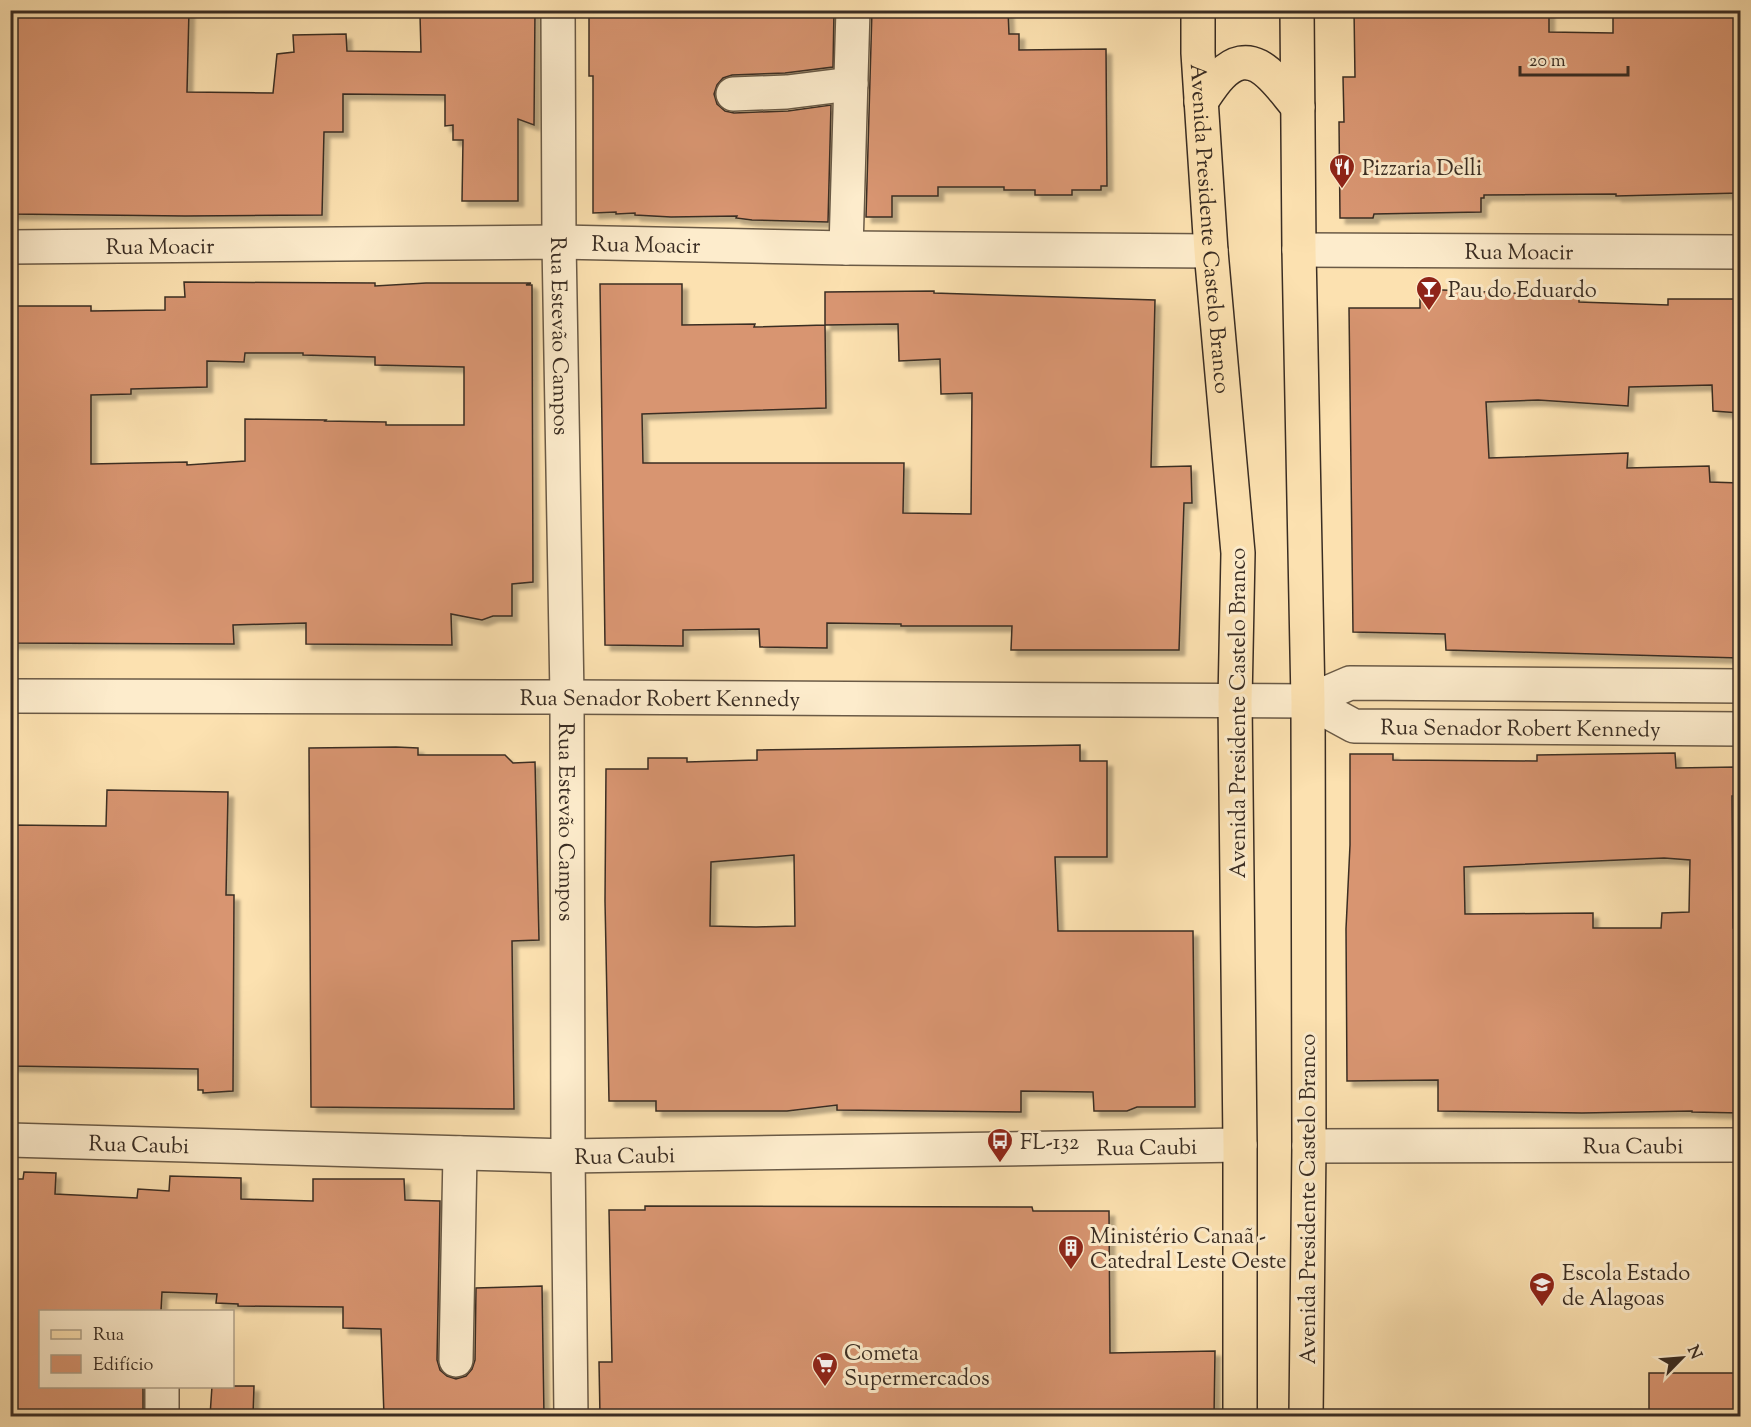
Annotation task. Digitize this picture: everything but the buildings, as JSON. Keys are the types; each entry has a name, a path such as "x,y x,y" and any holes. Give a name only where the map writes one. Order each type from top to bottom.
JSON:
{"main road":[{"name":"Avenida Presidente Castelo Branco","path":"1198,10 1198,53 1211,251 1238,553 1235,701 1240,1145 1240,1416"},
{"name":"Avenida Presidente Castelo Branco","path":"1297,10 1299,250 1308,701 1309,1146 1306,1416"},
{"path":"1201,102 1220,75 1232,66 1246,61 1262,67 1298,107"}],"street":[{"name":"Rua Estevão Campos","path":"558,10 559,242 567,697 571,1416"},
{"path":"846,248 853,10"},
{"path":"733,94 787,92 851,84"},
{"name":"Rua Moacir","path":"10,247 559,242 846,248 1211,251"},
{"name":"Rua Moacir","path":"1299,250 1740,252"},
{"name":"Rua Senador Robert Kennedy","path":"10,696 1308,701 1350,683 1740,686"},
{"name":"Rua Senador Robert Kennedy","path":"1308,701 1354,726 1740,729"},
{"name":"Rua Caubi","path":"10,1140 568,1156 1240,1145"},
{"name":"Rua Caubi","path":"1309,1146 1740,1145"},
{"path":"456,1360 460,1153"},
{"path":"162,1388 162,1416"}],"place":[{"name":"Pizzaria Delli","path":"1342,190"},
{"name":"Pau do Eduardo","path":"1429,312"},
{"name":"FL-132","path":"1000,1164"},
{"name":"Ministério Canaã - Catedral Leste Oeste","path":"1071,1271"},
{"name":"Escola Estado de Alagoas","path":"1542,1308"},
{"name":"Cometa Supermercados","path":"825,1388"}]}
